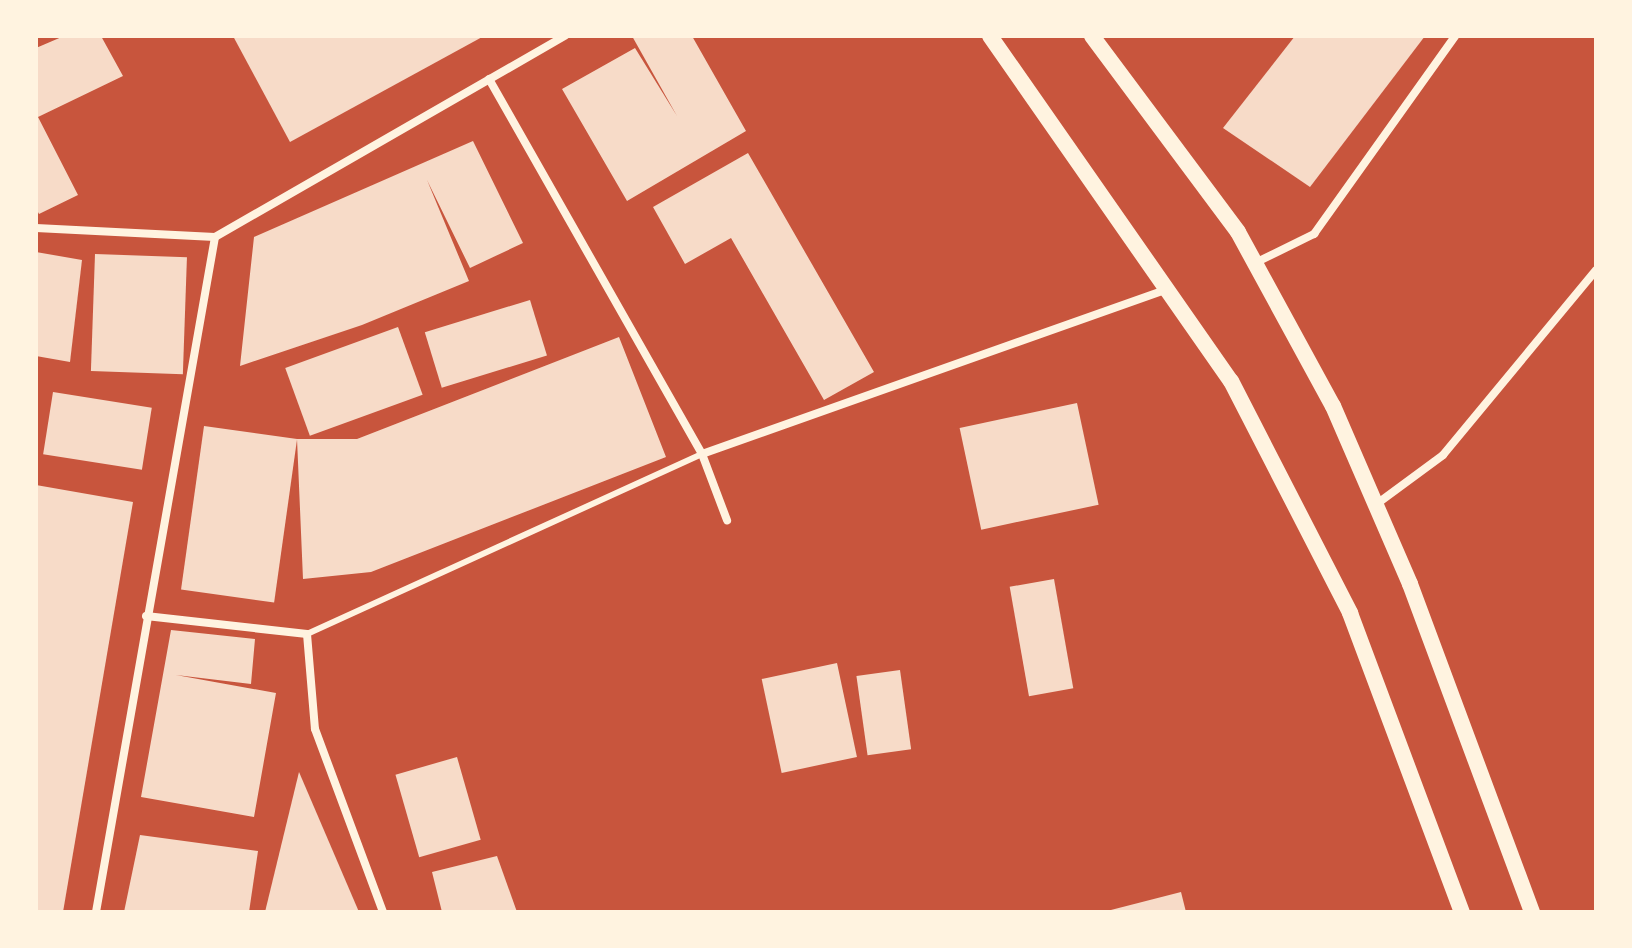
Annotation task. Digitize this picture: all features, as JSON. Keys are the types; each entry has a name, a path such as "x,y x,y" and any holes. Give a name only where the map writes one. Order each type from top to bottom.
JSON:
{"main road":[{"path":"990,36 1231,381 1350,613 1462,912"},
{"path":"1092,36 1257,262 1333,406 1378,503 1532,912"}],"street":[{"path":"36,228 215,237 565,36"},
{"path":"1257,262 1314,234 1455,36"},
{"path":"489,79 702,454 727,520"},
{"path":"96,912 215,237"},
{"path":"1378,503 1443,455 1596,270"},
{"path":"702,454 1166,290"},
{"path":"146,616 307,634 315,729 383,912"}],"lane":[{"path":"307,634 702,454"}],"building":[{"path":"64,36 101,36 123,76 38,117 78,195 39,214 36,208 36,48"},
{"path":"233,36 484,36 290,142"},
{"path":"632,36 692,36 746,131 627,201 562,89 635,48 677,116"},
{"path":"1295,36 1425,36 1310,187 1223,128"},
{"path":"473,141 523,243 470,268 427,180 469,281 362,325 240,366 254,237"},
{"path":"748,153 874,372 824,400 731,238 685,264 653,207"},
{"path":"36,252 82,260 70,362 36,356"},
{"path":"95,254 187,257 183,374 91,371"},
{"path":"530,300 547,355 442,388 425,332"},
{"path":"398,327 423,395 310,436 285,368"},
{"path":"619,337 666,457 371,572 303,579 297,439 357,439"},
{"path":"53,392 152,408 142,470 43,454"},
{"path":"1077,403 1099,505 981,530 960,428"},
{"path":"204,426 297,439 274,602 181,589"},
{"path":"36,485 133,502 63,912 36,912"},
{"path":"1054,579 1073,688 1029,696 1010,587"},
{"path":"171,630 255,639 251,684 176,675 276,693 254,817 141,797"},
{"path":"837,663 857,757 782,773 762,679"},
{"path":"900,670 911,749 868,755 856,676"},
{"path":"457,757 481,840 419,857 395,775"},
{"path":"299,772 359,912 265,912"},
{"path":"140,835 258,851 249,912 124,912"},
{"path":"497,856 517,912 442,912 432,872"},
{"path":"1181,892 1186,912 1107,912 1107,911"}]}
